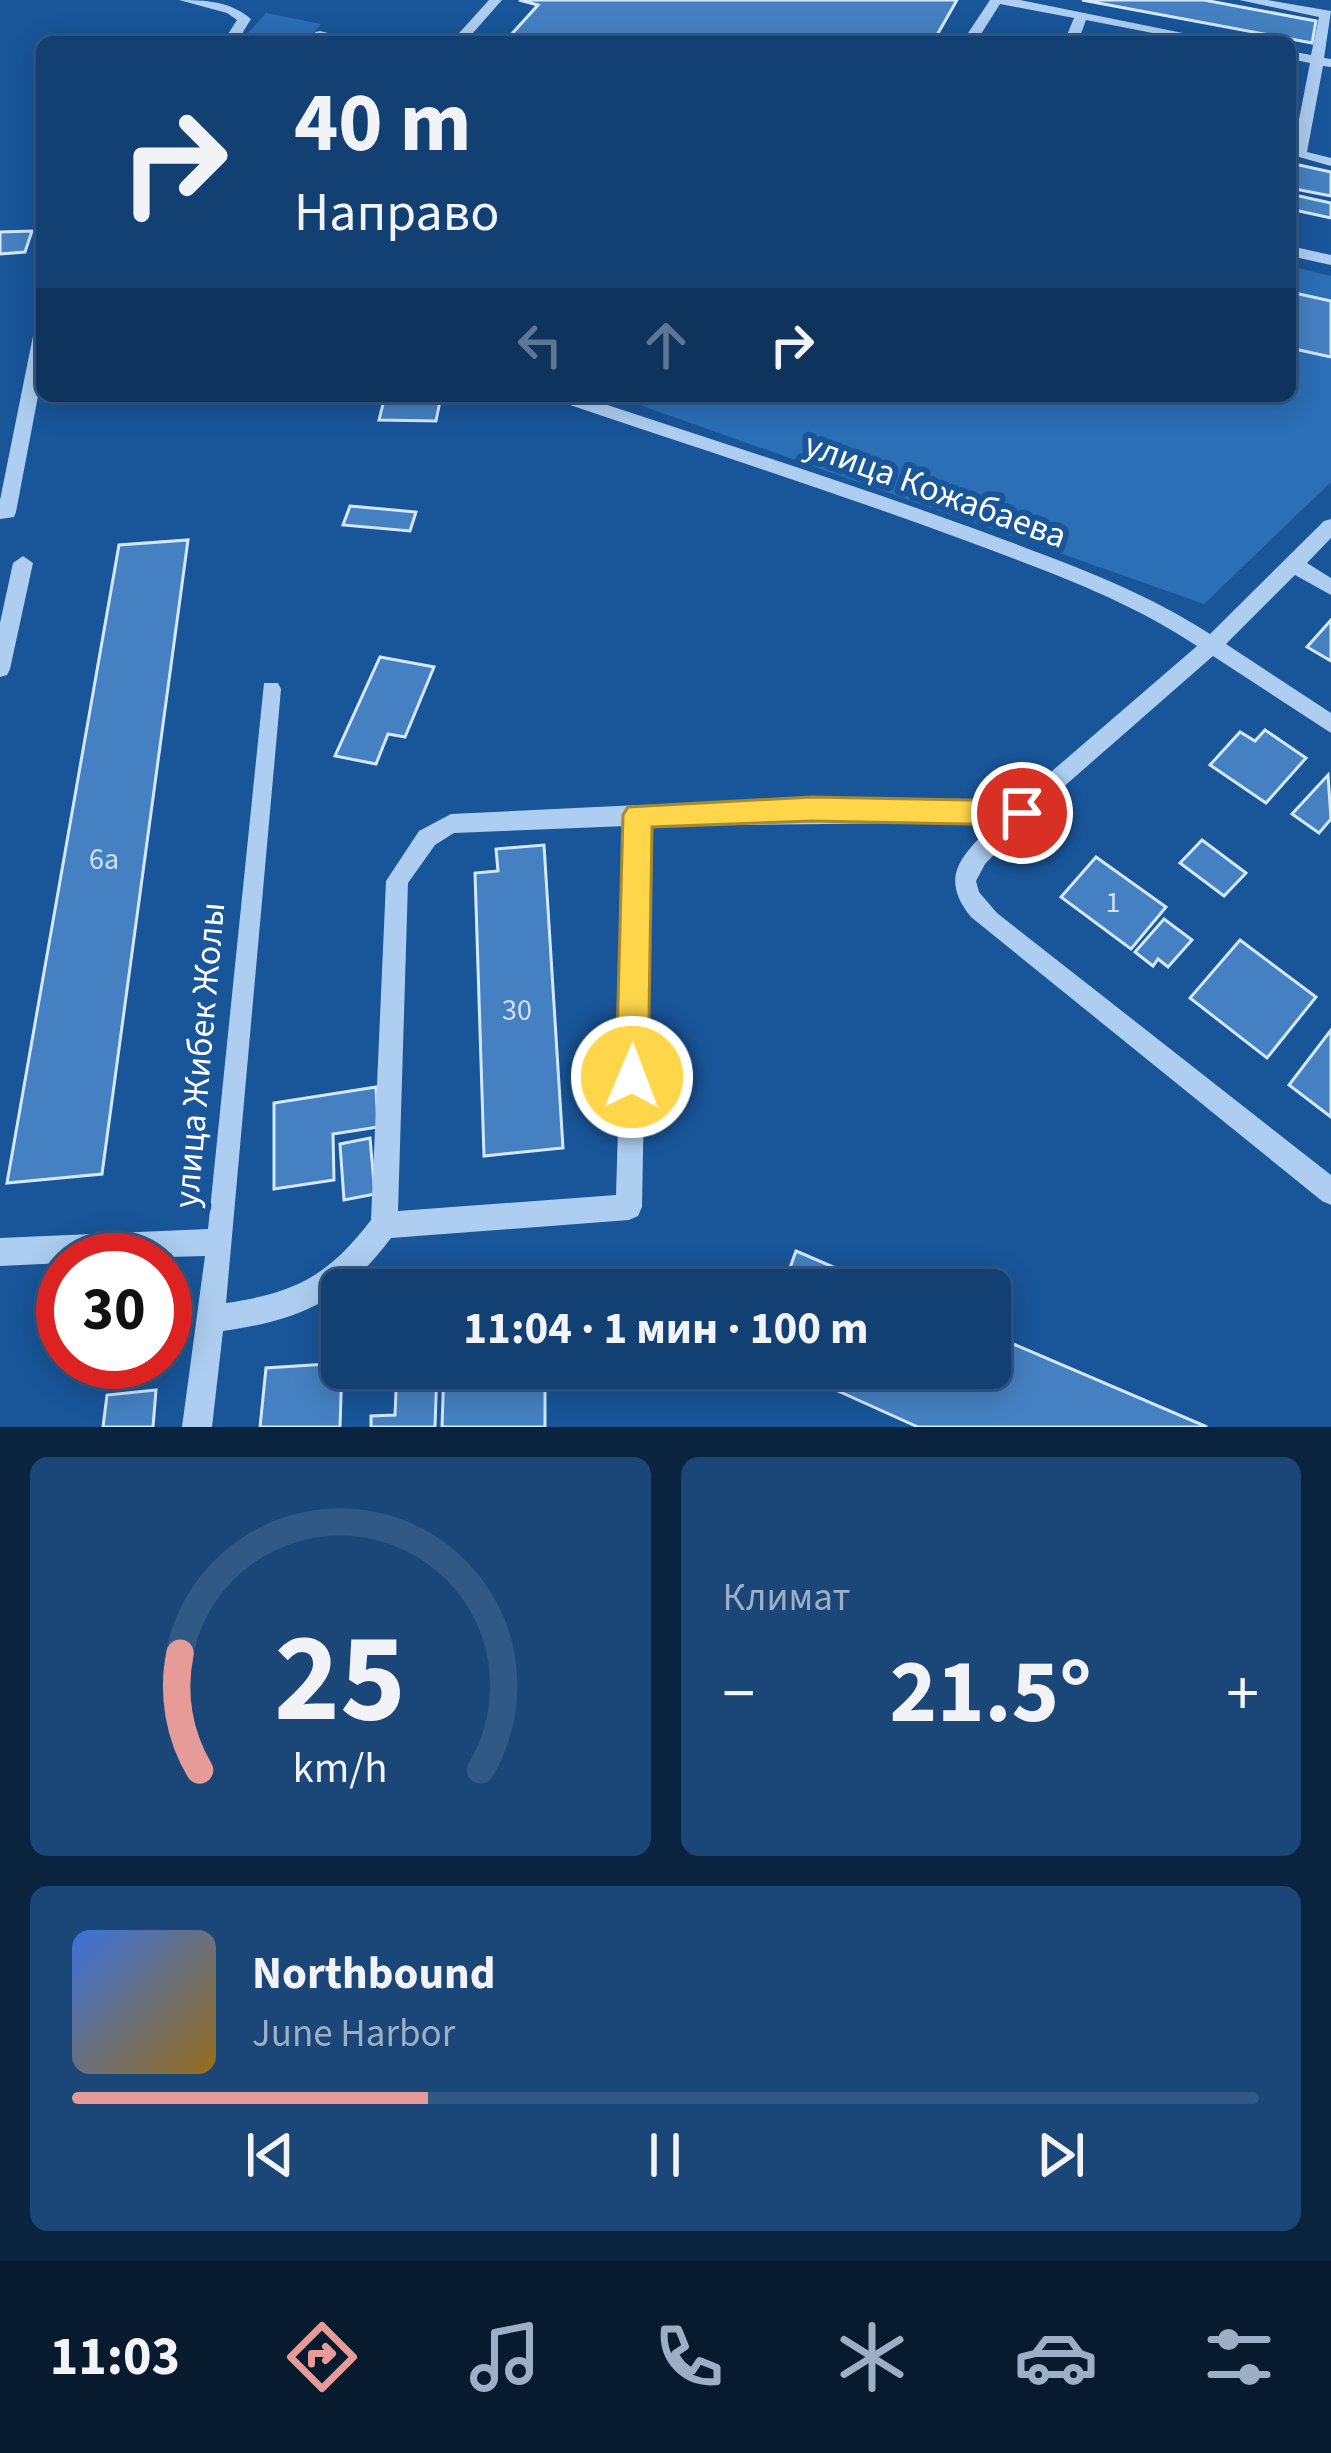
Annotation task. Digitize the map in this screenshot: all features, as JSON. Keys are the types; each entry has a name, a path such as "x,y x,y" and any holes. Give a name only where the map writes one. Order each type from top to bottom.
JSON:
{"street":[{"path":"185,0 230,10 244,19 234,36"},
{"path":"463,36 496,0"},
{"path":"974,36 998,0 1188,36"},
{"path":"1245,0 1328,15 1323,61 1298,155 1331,162"},
{"path":"1073,36 1081,16"},
{"path":"1296,252 1331,260"},
{"path":"0,512 8,512 36,364"},
{"name":"улица Кожабаева","path":"579,402 887,504 1079,575 1163,613 1331,724"},
{"path":"1331,526 1210,645 968,867 967,894 988,920 1331,1192"},
{"path":"0,669 23,563"},
{"path":"1294,565 1331,588"},
{"name":"улица Жибек Жолы","path":"197,1427 220,1242 271,689"},
{"path":"210,1319 283,1310 325,1288 362,1256 384,1225 397,881 411,854 427,838 452,824 638,815 812,809 1022,813"},
{"path":"384,1225 629,1207 638,815"},
{"path":"0,1252 220,1242"}],"shaded area":[{"path":"266,13 321,24 311,36 245,36"},
{"path":"1296,267 1331,276 1331,482 1204,604 631,402 1296,402"}],"building":[{"path":"519,0 957,0 936,36 510,36 538,5"},
{"path":"1082,0 1204,0 1316,21 1312,43 1296,40 1296,36"},
{"path":"1296,164 1331,172 1331,196 1296,189"},
{"path":"1296,195 1331,203 1331,218 1296,210"},
{"path":"32,231 25,252 0,254 0,232"},
{"path":"1296,293 1331,301 1331,357 1296,349"},
{"path":"384,402 440,402 436,421 379,420"},
{"path":"350,506 416,512 410,531 343,525"},
{"path":"188,540 102,1174 7,1183 119,545"},
{"path":"1331,620 1331,661 1307,647"},
{"path":"380,657 434,667 405,737 388,734 376,764 335,756"},
{"path":"1265,730 1306,758 1266,803 1210,765 1240,732 1255,741"},
{"path":"1328,775 1331,819 1319,833 1292,814"},
{"path":"1202,840 1246,873 1224,896 1180,863"},
{"path":"544,845 563,1148 484,1156 475,873 498,871 496,849"},
{"path":"1096,857 1166,907 1131,949 1061,897"},
{"path":"1164,919 1192,940 1168,967 1158,959 1153,966 1135,952"},
{"path":"1240,940 1316,997 1267,1058 1190,998"},
{"path":"1331,1030 1331,1117 1289,1085"},
{"path":"376,1087 378,1127 333,1134 334,1180 274,1189 274,1103"},
{"path":"370,1138 375,1194 344,1200 340,1144"},
{"path":"796,1251 838,1269 790,1269"},
{"path":"1011,1343 1207,1427 918,1427 834,1389 1011,1389"},
{"path":"321,1364 321,1389 341,1389 340,1427 260,1427 266,1368"},
{"path":"396,1389 436,1389 435,1427 371,1427 371,1416 395,1415"},
{"path":"443,1389 545,1389 545,1427 442,1427"},
{"path":"156,1390 153,1427 103,1427 107,1395"}],"route":[{"path":"632,1077 638,815 812,809 1022,813"}]}
